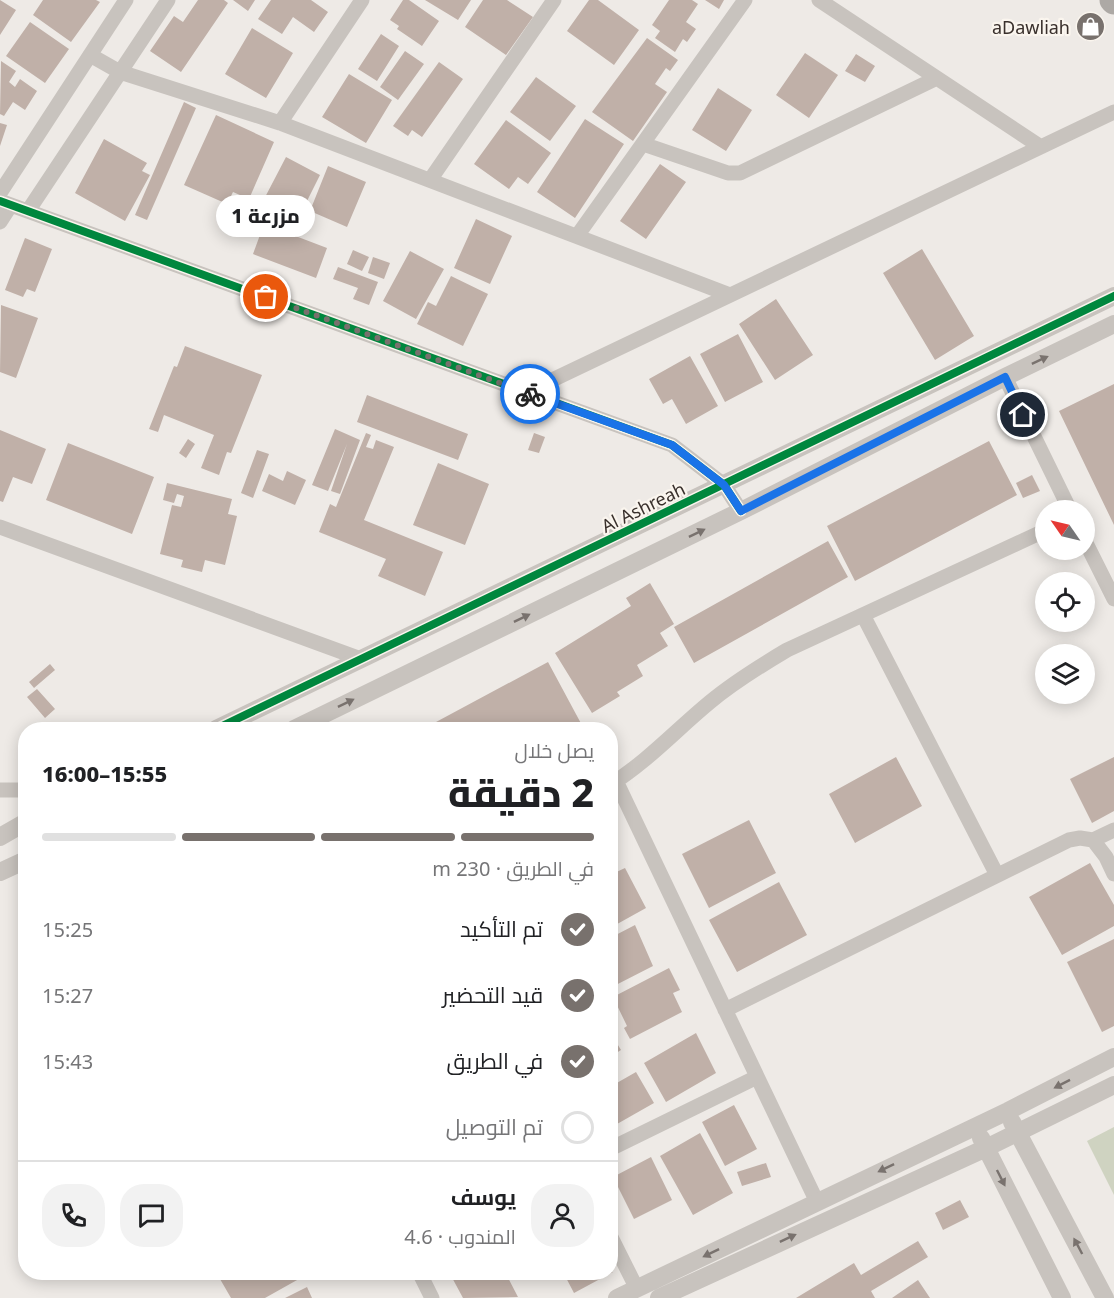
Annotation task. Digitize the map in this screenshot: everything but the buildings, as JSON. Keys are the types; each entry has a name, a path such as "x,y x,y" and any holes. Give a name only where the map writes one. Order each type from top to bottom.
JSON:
{"street":[{"path":"0,193 126,0"},
{"path":"28,211 168,0"},
{"path":"280,123 362,0"},
{"path":"430,180 554,0"},
{"path":"577,236 745,0"},
{"path":"819,0 1041,147"},
{"path":"90,55 120,72 280,123 730,295"},
{"path":"643,144 728,173 740,172 937,78"},
{"path":"526,392 1114,112"},
{"path":"0,222 6,203 672,445 724,485 741,511"},
{"name":"Al Ashreah","path":"230,722 1114,296"},
{"path":"308,722 741,511 1114,324"},
{"path":"1005,377 1065,500"},
{"path":"0,528 361,659"},
{"path":"618,780 640,765 710,702 755,669 787,650 1035,535"},
{"path":"1094,560 1114,599"},
{"path":"864,615 997,875"},
{"path":"0,790 18,790"},
{"path":"618,793 817,1202"},
{"path":"0,837 18,827"},
{"path":"725,1010 1069,840 1080,838 1093,840 1114,830"},
{"path":"1093,840 1106,857 1114,874"},
{"path":"0,872 18,864"},
{"path":"617,1298 1008,1111 1114,1057"},
{"path":"618,1145 757,1077"},
{"path":"659,1298 986,1148 1114,1085"},
{"path":"1008,1111 1017,1132 1108,1294"},
{"path":"975,1125 1062,1298"},
{"path":"618,1251 637,1289"},
{"path":"423,1280 432,1298"}],"green space":[{"path":"1114,1127 1114,1195 1087,1141"}],"cycle path":[{"path":"0,201 672,445 724,485 741,511"},
{"path":"231,722 1114,296"}],"way so far":[{"path":"266,297 530,394"}],"place":[{"name":"aDawliah","path":"1091,27"},
{"name":"مزرعة 1","path":"266,297"}],"route":[{"path":"530,394 672,445 724,485 741,511 1005,377 1023,415"}]}
